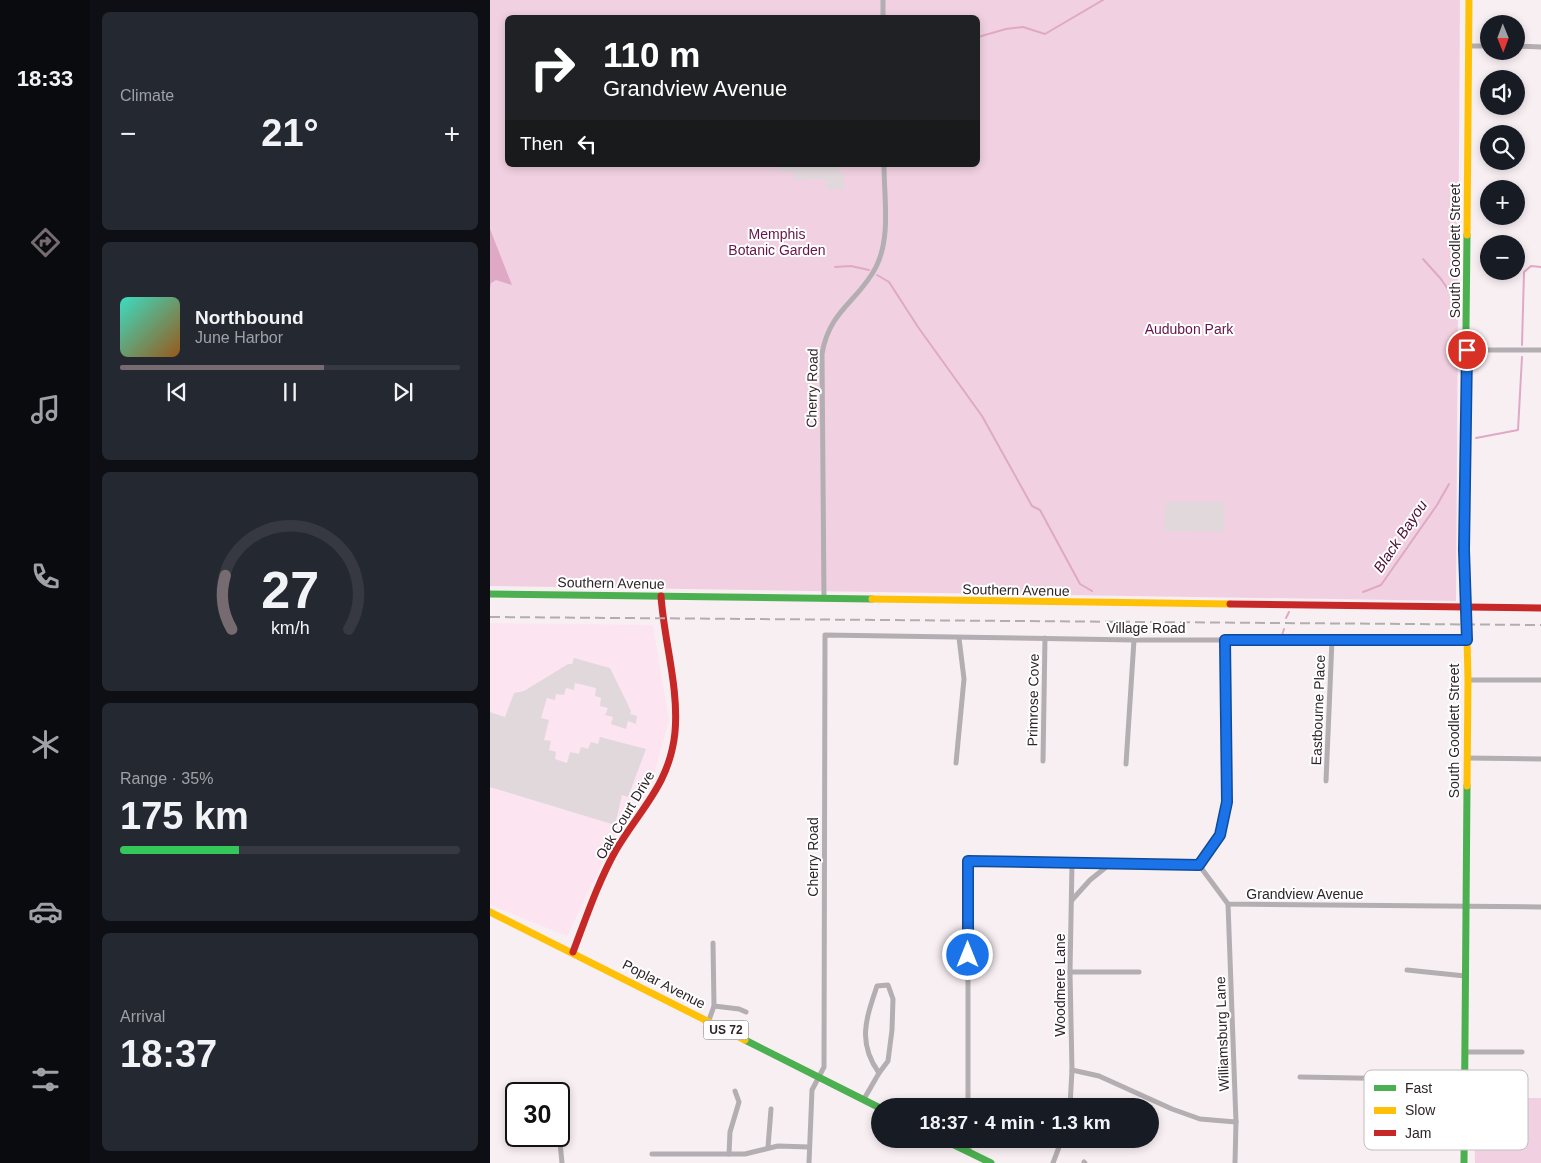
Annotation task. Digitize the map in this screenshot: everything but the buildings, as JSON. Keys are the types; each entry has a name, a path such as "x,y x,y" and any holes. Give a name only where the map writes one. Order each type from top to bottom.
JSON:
{"main road":[{"name":"South Goodlett Street","path":"1465,1070 1468,680 1464,550 1469,0"},
{"name":"Southern Avenue","path":"490,594 1541,608"},
{"name":"Oak Court Drive","path":"573,952 603,876 621,843 652,799 668,766 675,734 676,712 662,618 661,596"},
{"name":"Poplar Avenue","path":"490,912 709,1020 817,1077 871,1103"},
{"path":"961,1148 991,1163"},
{"name":"South Goodlett Street","path":"1464,1150 1464,1163"}],"street":[{"path":"883,0 883,15"},
{"path":"1470,46 1480,46"},
{"path":"1525,46 1541,47"},
{"name":"Cherry Road","path":"824,599 822,354 825,337 838,315 867,280 879,260 885,222 884,167"},
{"path":"1467,350 1541,350"},
{"name":"Cherry Road","path":"809,1163 812,1090 817,1077 824,1067 825,635"},
{"name":"Village Road","path":"825,635 1134,640 1467,640"},
{"path":"956,763 964,679 959,638"},
{"name":"Primrose Cove","path":"1043,762 1045,638"},
{"path":"1126,764 1134,640"},
{"path":"968,1098 968,861 1199,865 1220,835 1227,802 1225,640"},
{"name":"Eastbourne Place","path":"1326,781 1332,640"},
{"path":"1468,680 1541,680"},
{"path":"1467,758 1541,759"},
{"name":"Woodmere Lane","path":"1070,1098 1072,863"},
{"path":"1072,900 1090,880 1110,864"},
{"name":"Grandview Avenue","path":"1199,865 1228,904 1541,907"},
{"name":"Williamsburg Lane","path":"1228,904 1236,1122 1235,1163"},
{"path":"709,1020 714,1006 713,943"},
{"path":"1406,970 1465,976"},
{"path":"1070,972 1139,972"},
{"path":"864,1099 888,1060 892,1030 893,999 888,985 877,986 869,1010 865,1040 869,1060 879,1072"},
{"path":"714,1006 737,1008 746,1012"},
{"path":"1465,1052 1522,1052"},
{"path":"1072,1070 1106,1078 1172,1109 1200,1119 1236,1122"},
{"path":"1300,1076 1364,1078"},
{"path":"729,1154 730,1132 739,1102 735,1091"},
{"path":"768,1147 770,1109"},
{"path":"560,1147 562,1163"},
{"path":"652,1154 745,1154 768,1147 809,1147"},
{"path":"969,1148 969,1152"},
{"path":"1053,1163 1059,1148"}],"shaded area":[{"path":"490,229 512,285 496,280 491,283 490,288"},
{"path":"490,623 653,625 669,721 652,781 612,843 567,936 490,905"}],"green space":[{"name":"Audubon Park","path":"490,0 1460,0 1456,601 490,586"},
{"path":"1528,1098 1541,1098 1541,1163 1475,1163 1475,1150 1528,1150"}],"waterway":[{"path":"980,36 1006,29 1023,27 1045,34 1103,0"},
{"path":"1423,259 1441,279 1455,300"},
{"path":"835,267 851,266 869,270"},
{"name":"Black Bayou","path":"1522,345 1524,272 1531,266 1541,267"},
{"path":"877,275 889,282 918,327 982,416 1032,506 1040,510 1080,584 1092,591"},
{"name":"Black Bayou","path":"1476,438 1518,430 1522,357"},
{"name":"Black Bayou","path":"1363,592 1381,585 1437,505 1449,484"},
{"name":"Black Bayou","path":"1286,618 1289,612"},
{"name":"Black Bayou","path":"1282,635 1284,629"}],"railway":[{"path":"490,617 1541,625"}],"traffic: fast":[{"path":"1464,509 1467,235"},
{"path":"490,594 872,599"},
{"path":"1465,1070 1467,786"},
{"path":"745,1040 871,1103"},
{"path":"960,1148 991,1163"},
{"path":"1464,1150 1464,1163"}],"traffic: slow":[{"path":"1467,235 1469,0"},
{"path":"1464,509 1468,680 1467,786"},
{"path":"872,599 1230,604"},
{"path":"490,912 745,1040"}],"traffic: jam":[{"path":"573,952 610,862 625,835 653,795 667,767 672,750 676,715 675,698 661,596"},
{"path":"1230,604 1541,608"}],"route":[{"path":"968,955 968,861 1199,865 1220,835 1227,802 1225,640 1467,640 1464,550 1467,350"}],"park label":[{"name":"Memphis Botanic Garden","path":"777,242"}]}
